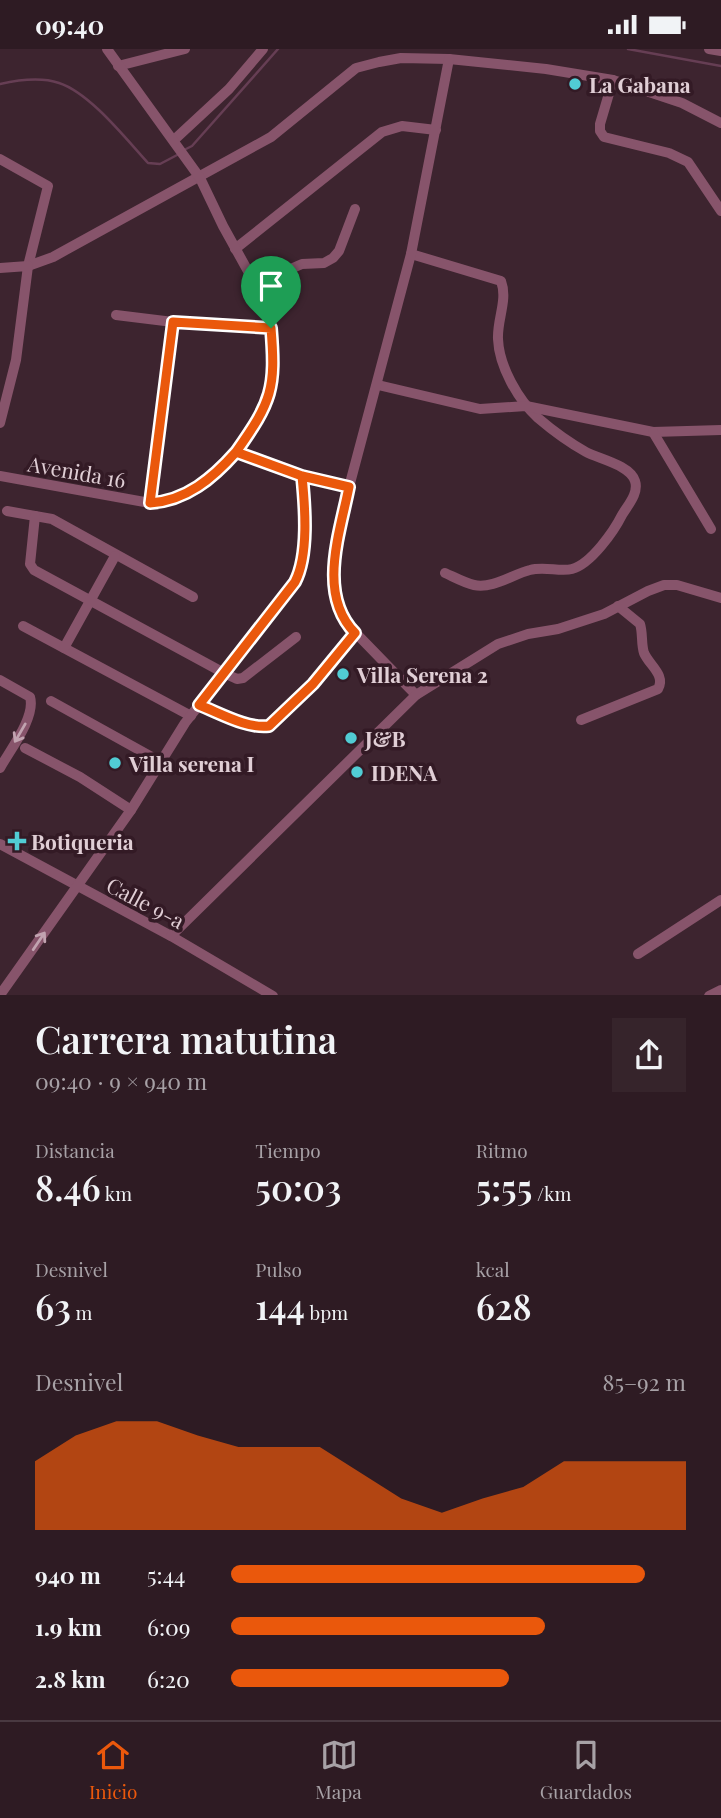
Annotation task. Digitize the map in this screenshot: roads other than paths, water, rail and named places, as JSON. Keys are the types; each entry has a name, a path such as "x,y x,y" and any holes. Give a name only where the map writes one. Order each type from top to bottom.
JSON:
{"street":[{"path":"107,49 176,144 263,49"},
{"path":"118,66 186,49"},
{"path":"709,49 721,51"},
{"path":"0,268 28,266 53,257 271,137 356,68 401,58 449,59 546,69 613,80 682,103 721,123"},
{"path":"416,695 349,627 337,601 332,572 349,487 411,254 449,59"},
{"path":"613,80 600,124 604,137 669,153 688,162 721,211"},
{"path":"235,249 382,132 402,125 436,130"},
{"name":"Avenida 16","path":"0,476 150,503 165,502 197,489 236,452 258,421 270,396 274,367 271,328 256,284 235,249 200,178 176,144"},
{"path":"0,159 48,186 28,266 16,360 0,423"},
{"path":"256,284 302,264 324,263 333,258 339,251 355,209"},
{"path":"411,254 501,281 504,290 498,338 502,363 526,405 539,419 584,451 631,474 636,491 606,540 590,557 571,569 550,567 529,570 487,585 476,586 445,573"},
{"path":"116,315 173,322 271,328"},
{"path":"150,503 173,322"},
{"path":"378,385 480,409 526,405 653,432 721,430"},
{"path":"653,432 710,529"},
{"path":"236,452 302,476 349,487"},
{"path":"0,995 131,810 191,716 295,582 300,573 304,526 302,476"},
{"path":"7,511 52,519 193,597"},
{"path":"35,516 30,564 34,570 224,673 237,679 243,678 296,637"},
{"path":"64,648 115,556"},
{"path":"171,936 416,695 498,644 604,614 664,585 677,585 721,598"},
{"path":"581,720 658,689 661,684 661,679 644,653 640,624 618,606"},
{"path":"23,626 191,716"},
{"path":"199,705 250,725 269,726 313,684 355,633"},
{"path":"0,680 30,697 33,706 0,768"},
{"path":"51,701 161,762"},
{"path":"25,748 80,777 131,810"},
{"name":"Calle 9-a","path":"0,844 171,936 271,995"},
{"path":"639,954 721,900"}],"waterway":[{"path":"184,150 192,146 278,49"},
{"path":"628,49 721,66"},
{"path":"0,84 30,80 59,83 71,88 95,106 148,163 160,164 179,154"}],"place":[{"name":"La Gabana","path":"575,84"},
{"name":"Villa Serena 2","path":"343,674"},
{"name":"J&B","path":"351,738"},
{"name":"Villa serena I","path":"115,763"},
{"name":"IDENA","path":"357,772"},
{"name":"Botiqueria","path":"17,841"}]}
